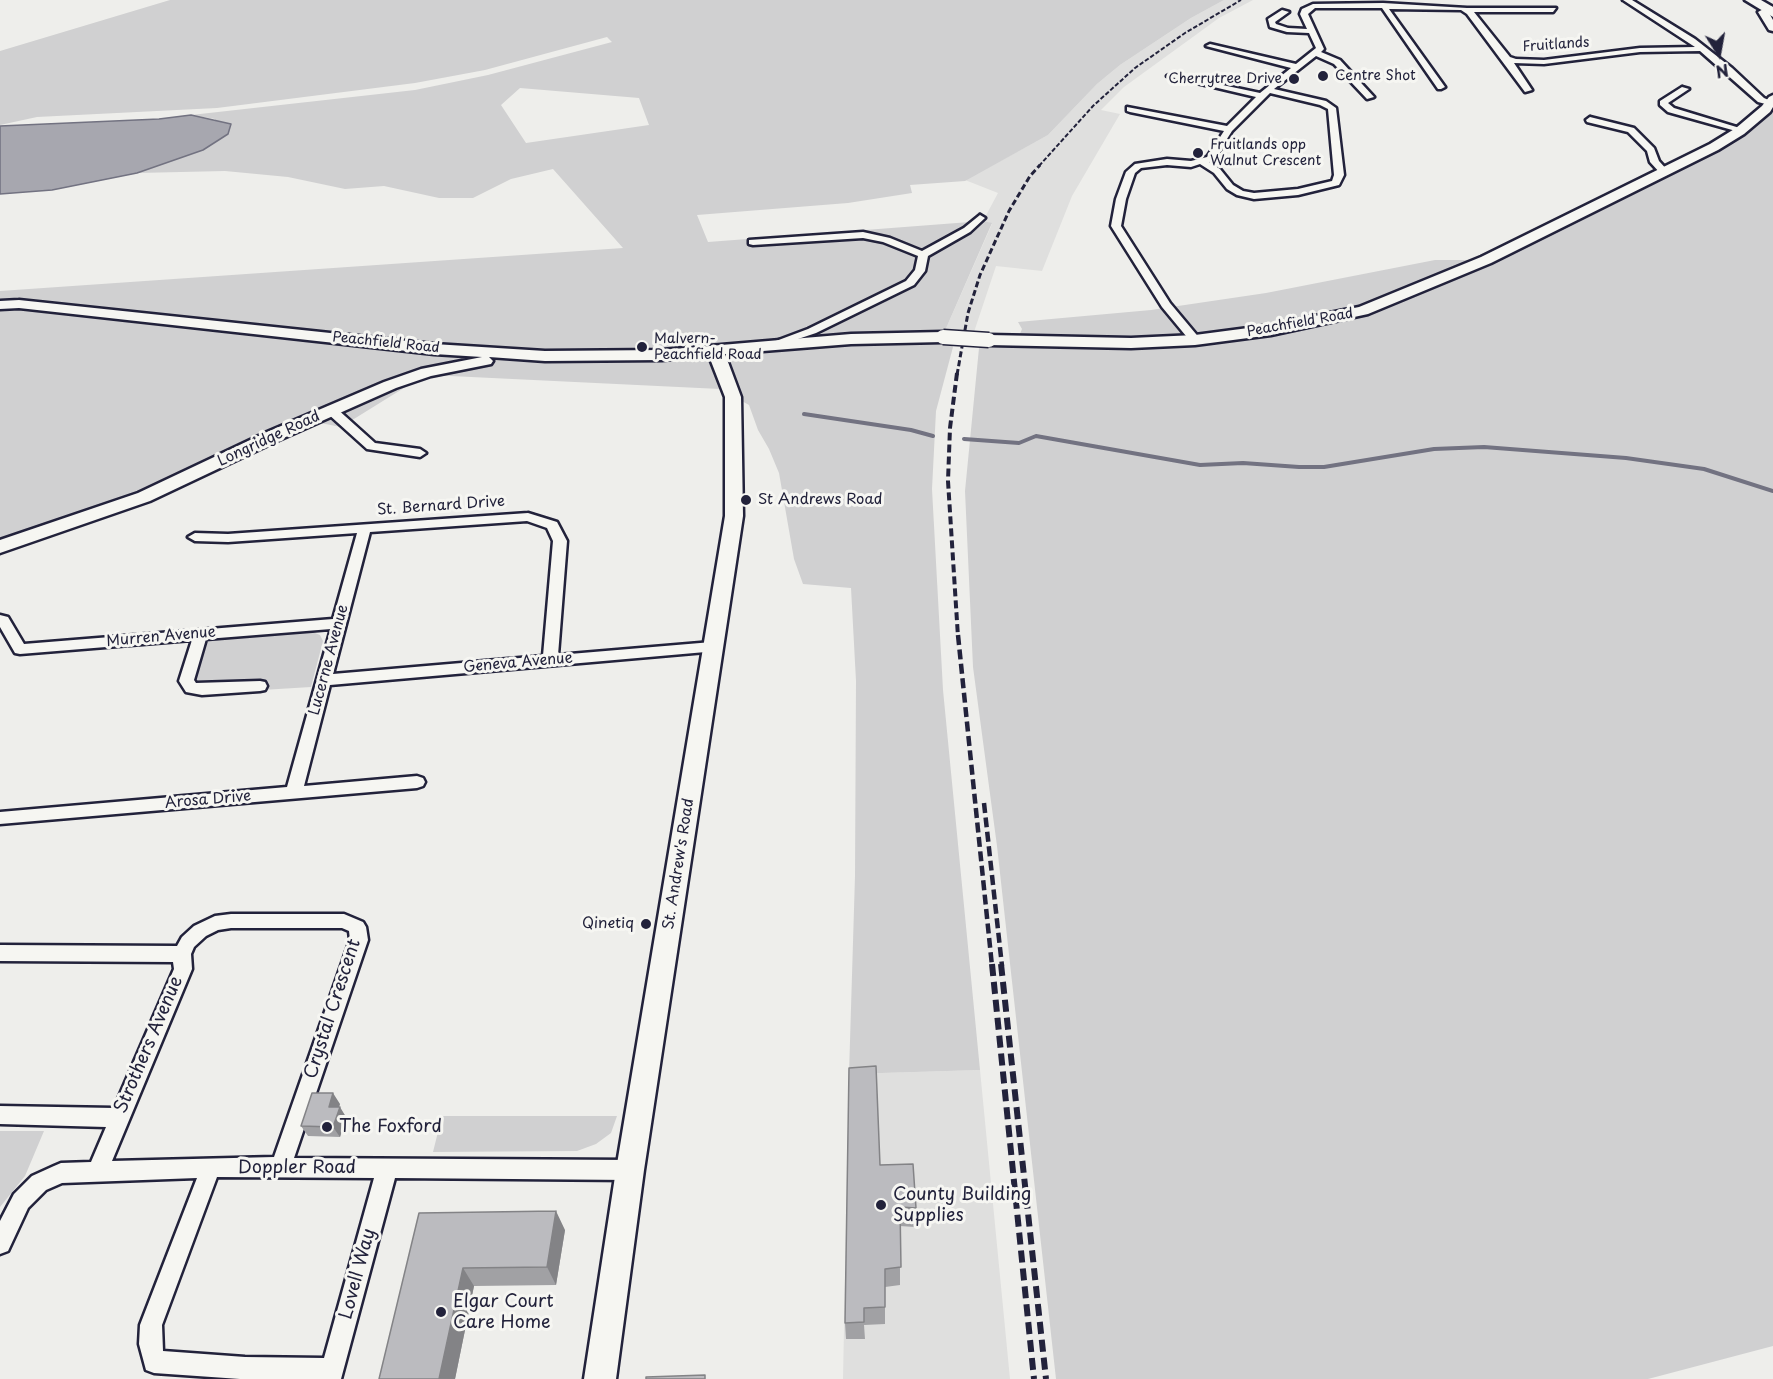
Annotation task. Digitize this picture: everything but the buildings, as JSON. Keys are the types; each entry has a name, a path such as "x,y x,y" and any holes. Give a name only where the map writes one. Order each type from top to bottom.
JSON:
{"highway":[{"path":"1752,0 1771,11"}],"street":[{"path":"1627,0 1702,49 1761,100 1772,101"},
{"path":"1194,340 1166,305 1116,226 1121,199 1131,172 1137,166 1147,163 1202,162 1210,159 1228,129 1265,93 1320,49 1304,14 1305,10 1313,6 1350,2 1383,5 1431,3 1466,10 1553,10"},
{"path":"1383,5 1441,87"},
{"name":"Fruitlands","path":"1466,10 1507,58 1544,62 1640,50 1702,49"},
{"path":"1771,11 1763,12 1773,28"},
{"path":"1284,15 1271,21 1273,25 1287,30 1311,31"},
{"path":"1210,46 1296,67"},
{"path":"1316,53 1337,62 1370,97"},
{"path":"1507,58 1528,90"},
{"path":"1171,76 1323,102 1332,108 1338,176 1336,183 1328,187 1254,196 1230,188 1217,171 1202,162"},
{"path":"1663,103 1682,91 1666,90"},
{"path":"1652,100 1663,103 1671,110 1740,131"},
{"name":"Peachfield Road","path":"0,305 19,304 434,349 545,356 662,355 851,339 943,337 1131,344 1194,340 1271,330 1363,311 1486,260 1664,172 1740,131 1772,101"},
{"path":"1130,109 1228,129"},
{"path":"1590,120 1631,130 1647,144 1658,166 1664,172"},
{"path":"753,242 863,235 886,240 923,255 967,230 980,218"},
{"name":"Peachfield Road","path":"774,344 821,326 910,283 920,271 923,255"},
{"name":"St. Andrew's Road","path":"600,1379 630,1170 734,516 733,396 715,350"},
{"name":"Longridge Road","path":"0,547 144,497 331,410 427,372 491,360 545,356"},
{"path":"331,410 371,446 420,453"},
{"name":"St. Bernard Drive","path":"195,537 228,538 528,517 552,525 560,541 550,660"},
{"name":"Lucerne Avenue","path":"294,792 365,527"},
{"name":"Murren Avenue","path":"0,621 3,620 20,649 339,623"},
{"path":"201,633 186,681 191,688 202,690 260,686"},
{"name":"Geneva Avenue","path":"325,680 712,647"},
{"name":"Arosa Drive","path":"0,818 417,782"},
{"name":"Crystal Crescent","path":"182,954 188,942 200,931 215,923 344,921 357,927 358,940 280,1168"},
{"name":"Strothers Avenue","path":"0,953 182,954 183,969 97,1172"},
{"path":"0,1115 118,1118"},
{"path":"211,1167 151,1325 150,1344 154,1362 331,1374"},
{"name":"Doppler Road","path":"0,1243 21,1201 39,1183 61,1173 211,1167 630,1170"},
{"name":"Lovell Way","path":"331,1374 387,1169"}],"shaded area":[{"path":"170,0 1224,0 1191,18 1120,65 1097,84 1048,135 965,181 910,185 912,193 848,203 697,215 708,242 983,221 992,223 944,333 953,347 936,411 932,489 943,690 980,1070 849,1074 855,876 856,681 851,588 803,584 794,559 779,473 769,449 758,430 749,405 720,389 409,374 137,495 0,542 0,291 623,248 553,169 511,179 473,198 439,198 384,186 345,189 288,177 225,171 137,173 203,150 215,119 191,115 415,90 488,75 612,42 607,37 485,70 415,83 217,108 37,117 0,125 0,51","holes":["520,88 639,98 649,125 526,143 501,105"]},
{"path":"1224,0 1253,0 1219,18 1124,87 1101,110 1120,114 1072,196 1042,271 996,266 973,335 944,333 992,224 983,221 998,193 965,180 1048,135 1097,84 1120,65 1191,18"},
{"path":"1773,103 1773,1346 1648,1379 1056,1379 997,846 973,667 965,491 979,348 991,337 1019,336 1022,329 1018,322 1151,310 1266,293 1435,260 1486,260 1714,147"},
{"path":"191,115 231,124 228,134 203,150 137,173 52,190 0,194 0,126 159,119"},
{"path":"420,378 341,427 315,422 371,396"},
{"path":"310,631 320,635 323,641 311,687 262,690 264,680 204,685 195,684 192,679 203,645 211,639"},
{"path":"980,1070 1010,1379 843,1379 849,1074"},
{"path":"442,1116 617,1116 611,1133 596,1144 577,1151 433,1152"},
{"path":"0,1131 44,1131 25,1176 0,1207"}],"waterway":[{"path":"804,414 911,430 933,436"},
{"path":"964,439 1019,443 1036,436 1200,465 1243,463 1299,467 1324,467 1434,449 1484,447 1626,458 1704,469 1773,491"}],"railway":[{"path":"1039,166 1093,106 1135,68 1185,33 1241,0"},
{"path":"957,375 968,313 980,275 1009,211 1030,176 1040,165"},
{"path":"957,373 950,428 948,481 958,637"},
{"path":"958,635 992,966"},
{"path":"984,803 1002,966"},
{"path":"992,964 1034,1379"},
{"path":"1001,964 1046,1379"}],"place":[{"name":"Centre Shot","path":"1323,76"},
{"name":"Cherrytree Drive","path":"1294,79"},
{"name":"Fruitlands opp Walnut Crescent","path":"1198,153"},
{"name":"Malvern- Peachfield Road","path":"642,347"},
{"name":"St Andrews Road","path":"746,500"},
{"name":"Qinetiq","path":"646,924"},
{"name":"The Foxford","path":"327,1127"},
{"name":"County Building Supplies","path":"881,1205"},
{"name":"Elgar Court Care Home","path":"441,1312"}]}
